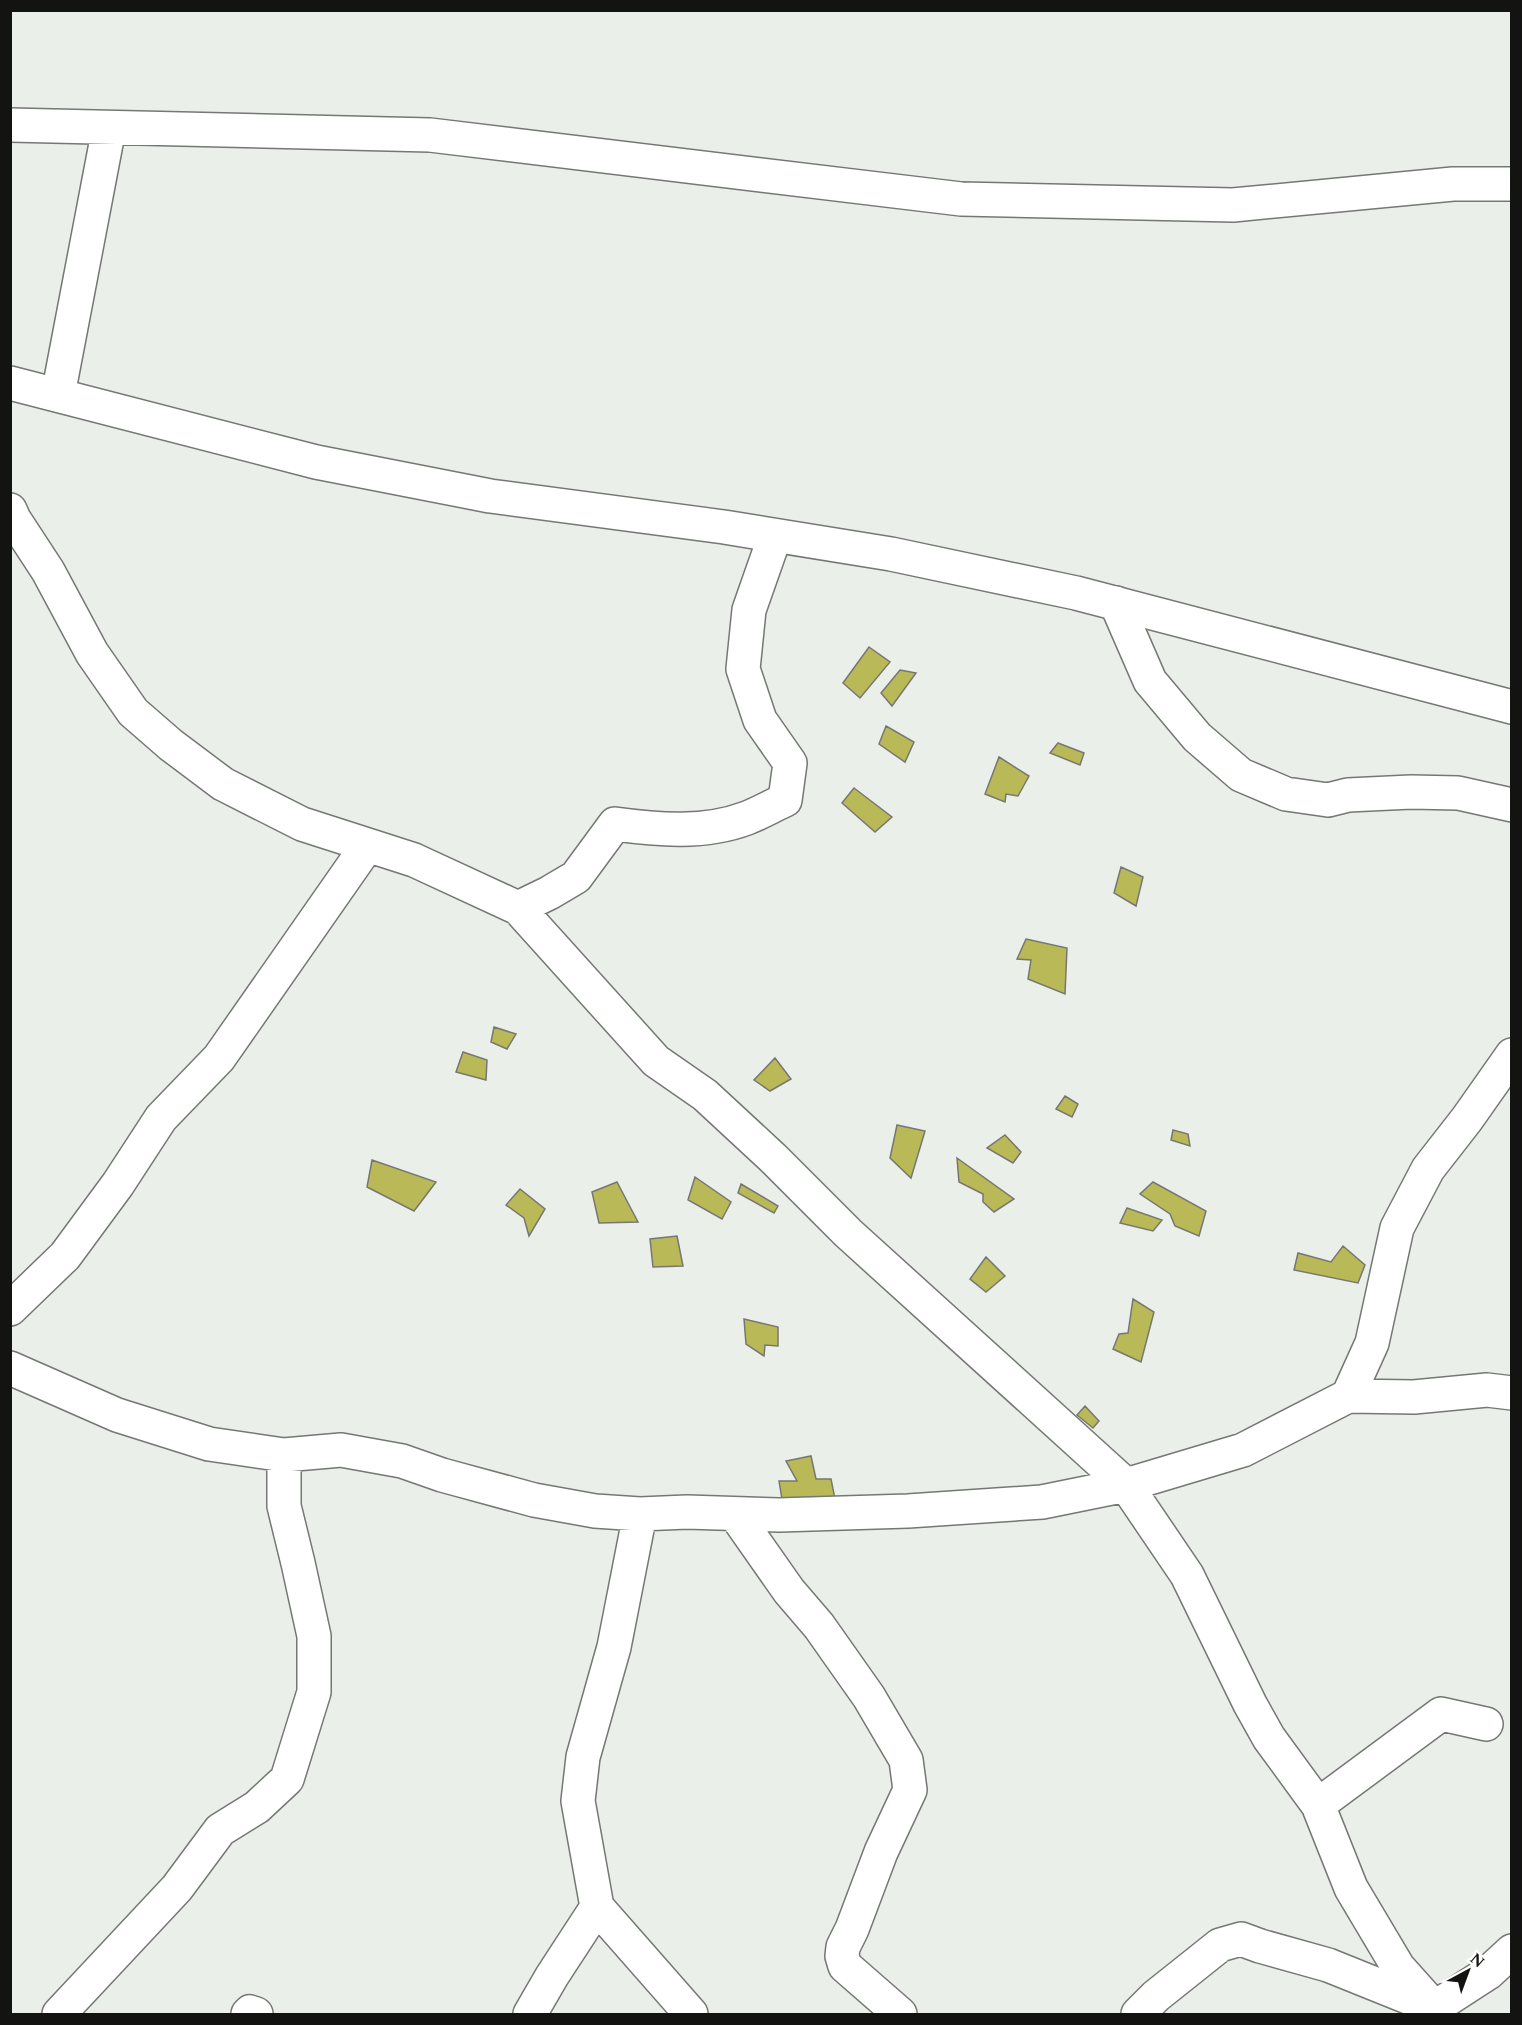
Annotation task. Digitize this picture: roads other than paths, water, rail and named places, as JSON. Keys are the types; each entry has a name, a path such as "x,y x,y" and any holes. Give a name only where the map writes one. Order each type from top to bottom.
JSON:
{"street":[{"path":"10,125 430,135 961,199 1233,205 1453,184 1512,184"},
{"path":"58,395 109,128"},
{"path":"10,383 316,462 467,492 724,527 891,554 1076,593 1512,707"},
{"path":"10,510 48,572 92,653 133,712 171,745 223,784 302,824 414,860 518,908 656,1061 705,1095 773,1158 848,1233 1126,1485 1187,1575 1269,1738 1318,1805 1351,1888 1398,1967 1437,2011"},
{"path":"518,908 576,877 615,824 647,828 700,829 746,819 785,800 790,763 760,720 743,669 749,610 775,536"},
{"path":"1116,603 1150,681 1197,737 1241,776 1286,794 1329,800 1348,795 1435,792 1458,793 1512,805"},
{"path":"10,1309 65,1256 118,1184 161,1118 219,1058 367,846"},
{"path":"1348,1396 1372,1343 1397,1228 1428,1169 1512,1055"},
{"path":"10,1368 117,1415 209,1444 284,1455 341,1450 402,1461 442,1475 534,1500 595,1511 640,1514 687,1512 779,1515 908,1511 1031,1502 1126,1485 1242,1450 1348,1396 1414,1397 1487,1390 1512,1393"},
{"path":"59,2014 177,1888 220,1830 257,1807 287,1779 314,1692 314,1636 284,1506 284,1455"},
{"path":"640,1514 614,1647 583,1757 578,1801 597,1907 691,2014"},
{"path":"735,1514 789,1591 819,1626 862,1688 906,1760 910,1790 881,1852 843,1947 842,1956 845,1966 900,2014"},
{"path":"1318,1805 1441,1714 1486,1724"},
{"path":"530,2014 597,1907"},
{"path":"1138,2014 1156,1996 1220,1945 1241,1939 1260,1947 1328,1965 1437,2011"},
{"path":"1437,2011 1488,1973 1512,1951"},
{"path":"248,2014 250,2012 255,2014"}]}
